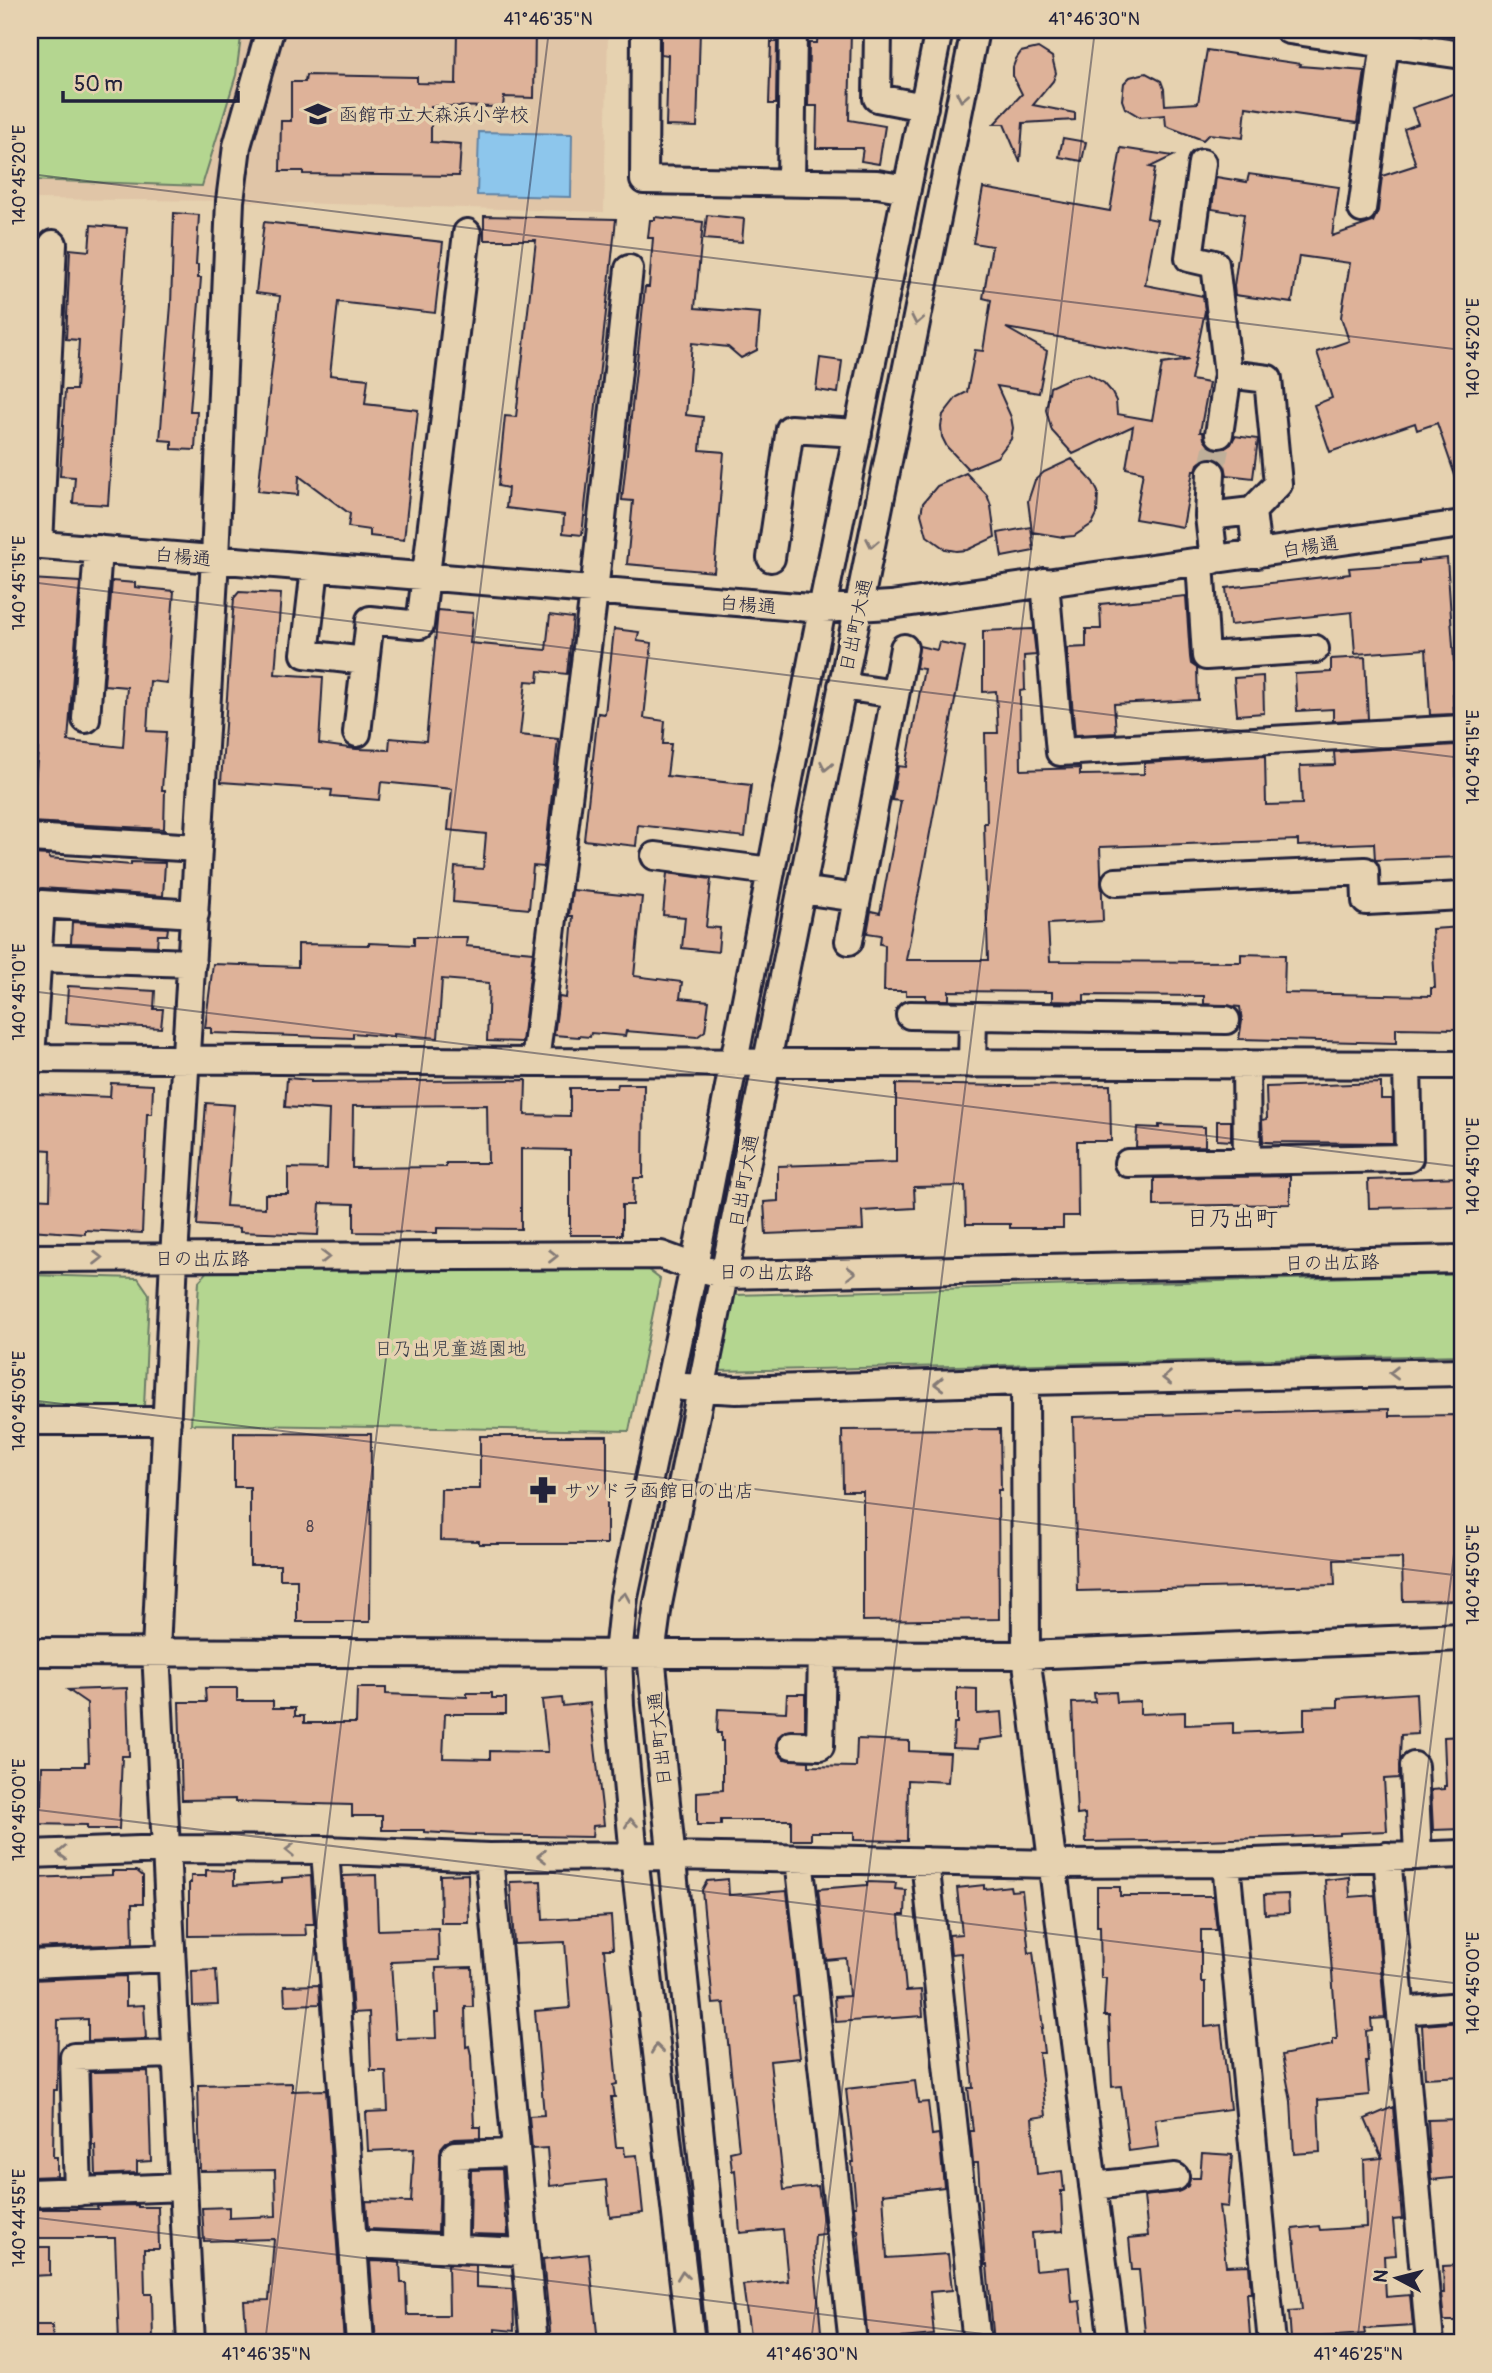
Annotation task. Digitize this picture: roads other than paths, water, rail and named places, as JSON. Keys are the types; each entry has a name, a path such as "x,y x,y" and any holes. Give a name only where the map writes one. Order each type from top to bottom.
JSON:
{"street":[{"path":"191,2343 156,1651 174,1258 215,559 230,201 237,146 270,30"},
{"path":"645,30 644,180 877,184 907,189"},
{"path":"791,182 793,30"},
{"path":"878,30 877,98 924,107"},
{"name":"日出町大通","path":"691,2343 620,1706 618,1654 624,1597 694,1267 770,871 939,30"},
{"name":"日出町大通","path":"721,2343 651,1655 658,1604 726,1275 765,1063 975,30"},
{"path":"1289,30 1462,55"},
{"path":"1362,209 1385,44"},
{"path":"1202,163 1189,258 1215,264 1228,374 1219,434"},
{"path":"357,733 370,620 420,625 467,233"},
{"path":"34,544 53,244"},
{"path":"535,1062 594,592 629,268"},
{"path":"1209,516 1252,511 1278,484 1268,379 1228,374"},
{"path":"771,558 790,429 858,433"},
{"path":"1211,473 1206,656 1315,649"},
{"path":"1252,511 1257,554"},
{"name":"白楊通","path":"34,544 822,609 891,605 1462,524"},
{"path":"86,719 97,549"},
{"path":"315,568 305,654 365,661"},
{"path":"1045,582 1060,752 1462,729"},
{"path":"849,942 904,648"},
{"path":"842,686 895,694"},
{"path":"30,838 198,848"},
{"path":"655,856 770,871"},
{"path":"1116,882 1365,871 1366,901 1462,896"},
{"path":"801,890 857,898"},
{"path":"195,914 41,904 30,1058 1462,1065"},
{"path":"38,958 192,963"},
{"path":"909,1015 1226,1020"},
{"path":"972,1064 974,1016"},
{"path":"1172,1064 1174,1019"},
{"path":"1246,1065 1247,1161"},
{"path":"1128,1163 1409,1158 1407,1065"},
{"name":"日の出広路","path":"30,1258 662,1255 726,1275 1462,1259"},
{"path":"669,1386 736,1390 1462,1372"},
{"path":"1026,1381 1026,1655 1113,2343"},
{"path":"30,1421 167,1421"},
{"path":"30,1652 1026,1655 1462,1637"},
{"path":"792,1745 820,1746 822,1654"},
{"path":"1414,1766 1418,1856"},
{"path":"30,1854 167,1849 325,1850 489,1857 671,1856 1053,1864 1226,1863 1462,1854"},
{"path":"325,1850 360,2343"},
{"path":"1387,1856 1430,2343"},
{"path":"489,1857 534,2343"},
{"path":"799,1859 853,2343"},
{"path":"925,1861 977,2343"},
{"path":"1226,1863 1272,2343"},
{"path":"30,1964 172,1958"},
{"path":"1401,2011 1462,2006"},
{"path":"78,2192 74,2057 175,2054"},
{"path":"454,2248 455,2155 516,2152"},
{"path":"1093,2186 1175,2177"},
{"path":"30,2193 183,2187"},
{"path":"353,2244 525,2252"}],"water":[{"path":"479,132 572,134 571,197 477,195"}],"tunnel":[{"path":"1211,473 1219,434"}],"place":[{"name":"函館市立大森浜小学校","path":"318,114"},
{"name":"サツドラ函館日の出店","path":"543,1490"}],"district":[{"name":"日乃出町","path":"1232,1218"}],"park label":[{"name":"日乃出児童遊園地","path":"450,1348"}]}
